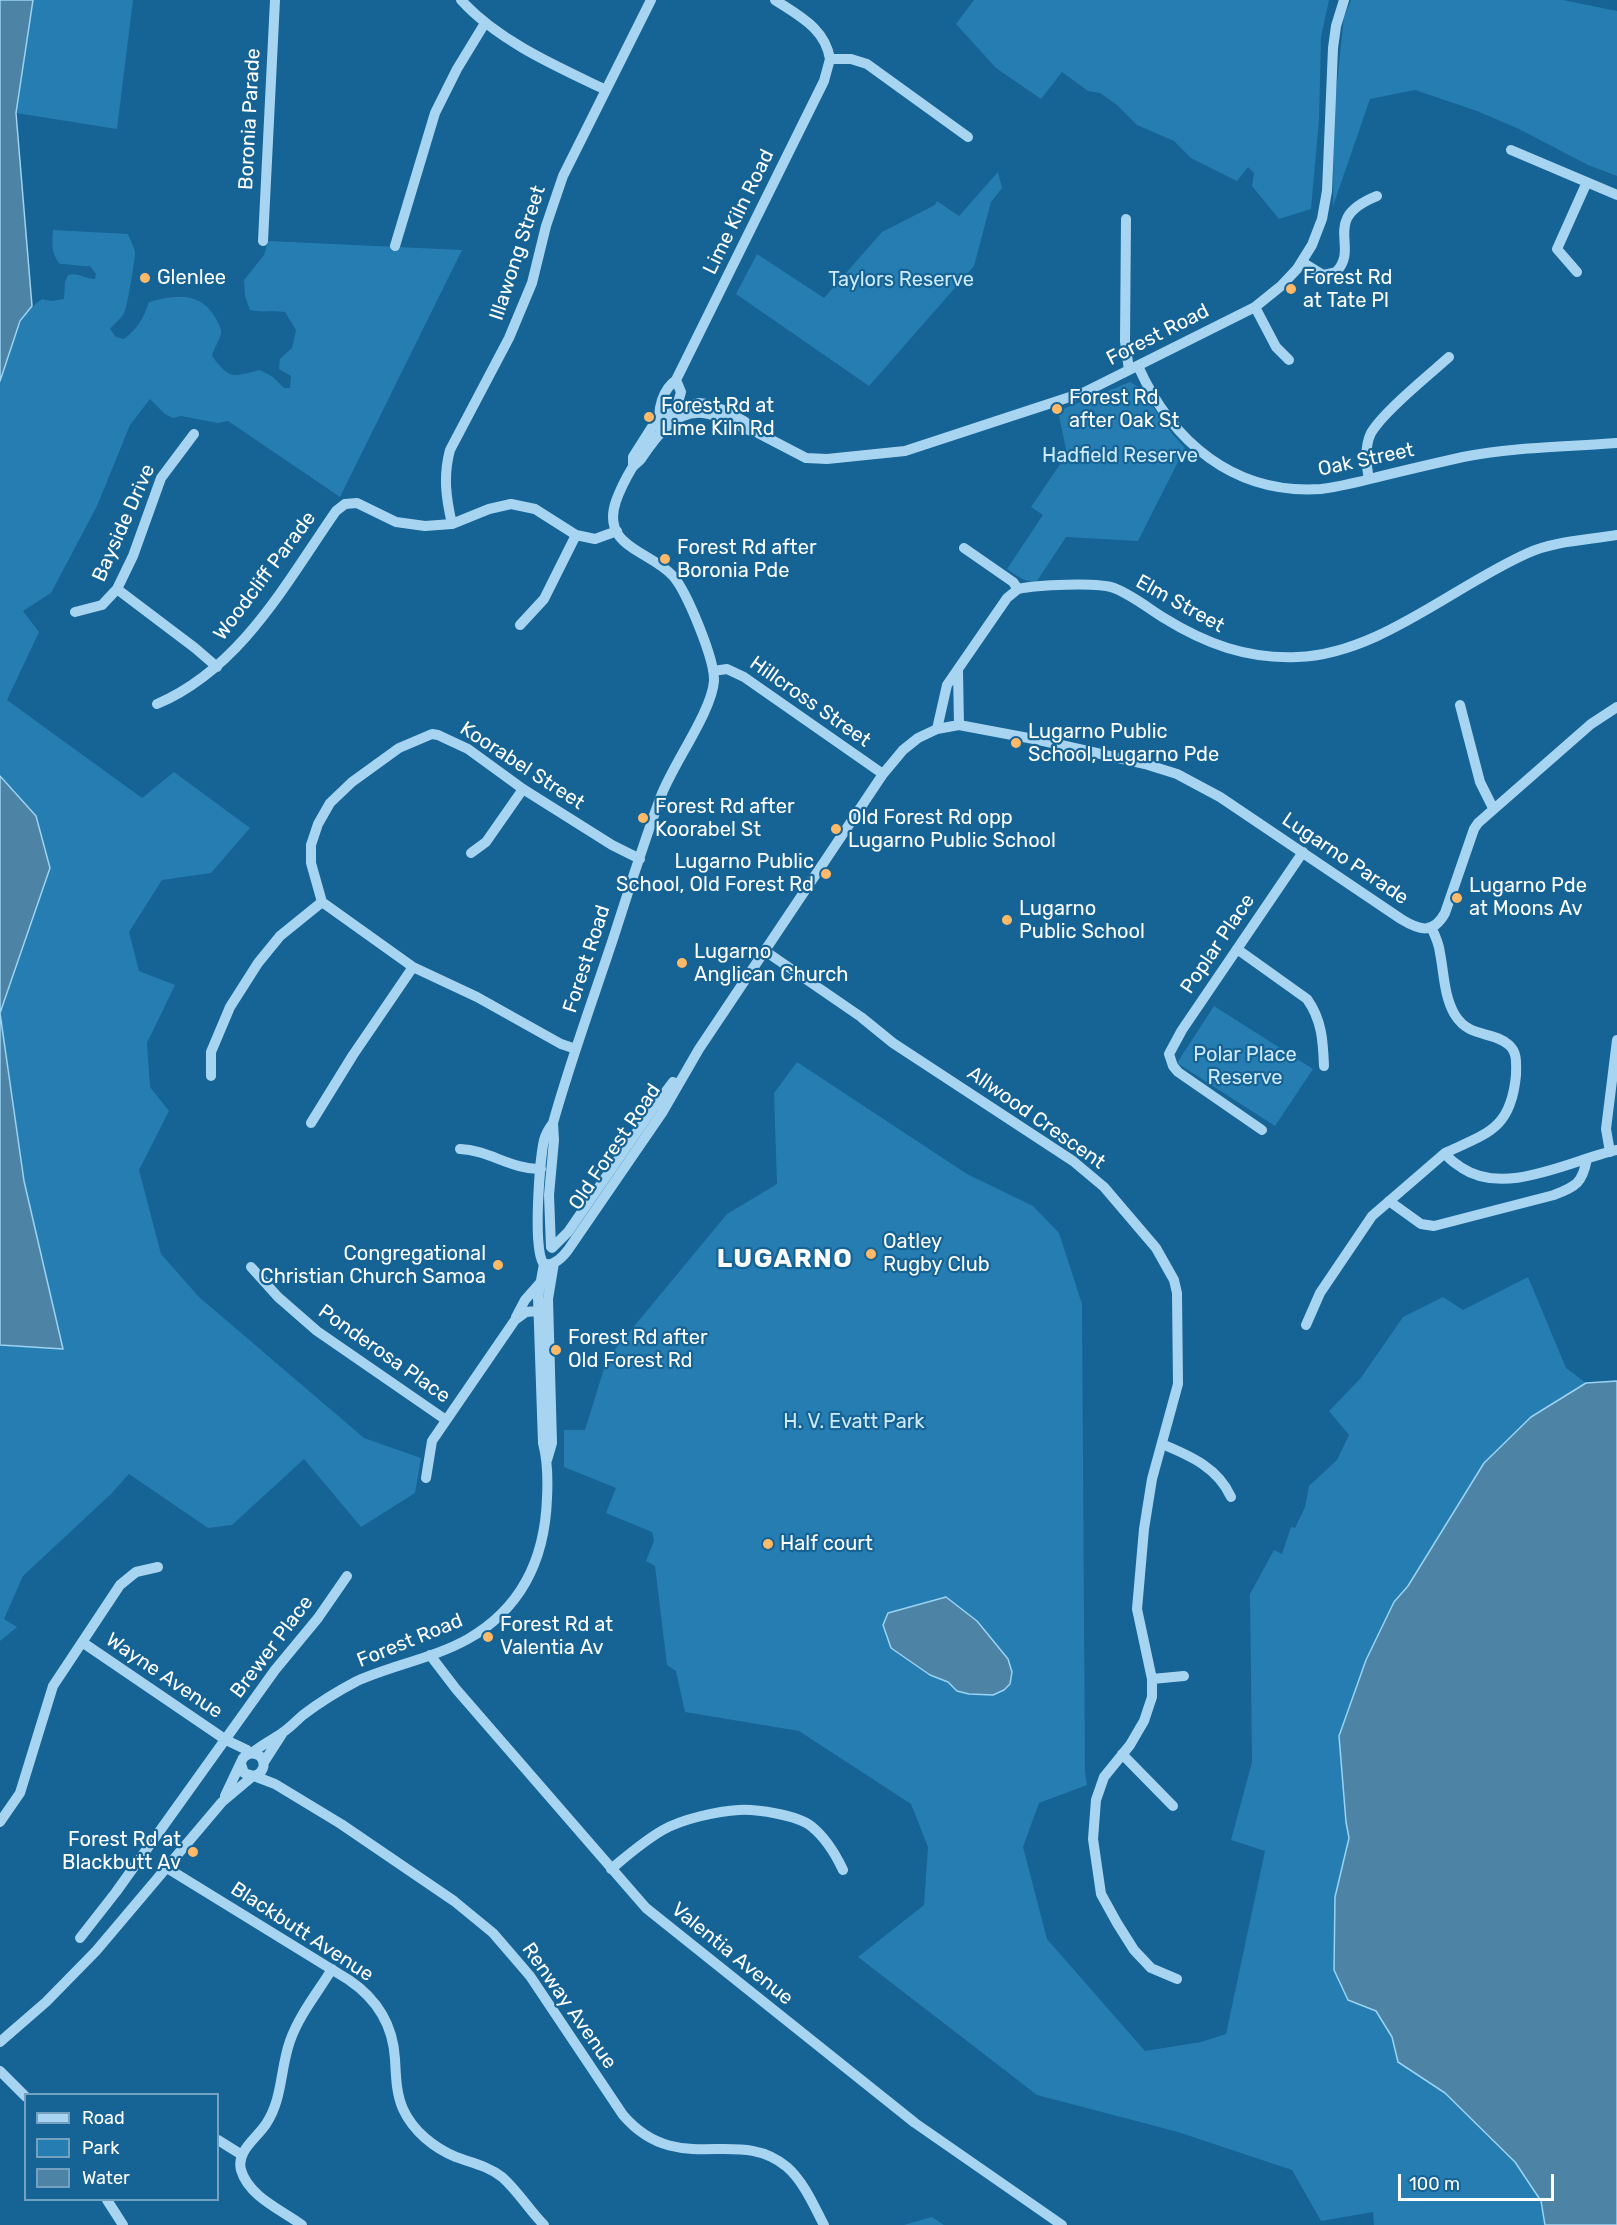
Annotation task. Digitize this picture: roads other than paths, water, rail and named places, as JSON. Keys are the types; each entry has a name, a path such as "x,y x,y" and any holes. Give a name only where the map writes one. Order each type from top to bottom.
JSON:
{"street":[{"name":"Boronia Parade","path":"262,241 274,0"},
{"path":"461,0 485,23 542,59 606,90"},
{"name":"Illawong Street","path":"452,524 446,489 446,468 450,450 509,338 532,283 546,226 563,176 651,0"},
{"path":"774,0 817,30 827,45 830,59 851,59 867,64 968,137"},
{"name":"Forest Road","path":"544,1311 548,1293 548,1260 538,1204 546,1134 553,1123 664,789 709,700 714,681 713,671 691,608 678,582 662,566 625,543 616,531 615,507 633,466 633,458 642,441 664,425 687,415 705,413 758,434 795,454 812,459 904,451 1068,398 1134,368 1255,307 1281,286 1302,262 1317,234 1326,201 1333,48 1336,26 1344,0"},
{"path":"396,246 435,113 457,69 485,23"},
{"name":"Lime Kiln Road","path":"664,425 659,411 669,385 676,380 824,81 830,59"},
{"path":"1511,150 1617,195"},
{"path":"1577,272 1557,249 1587,182"},
{"path":"1302,262 1323,274 1336,272 1343,260 1345,227 1350,212 1362,202 1377,196"},
{"path":"1126,219 1125,341 1134,368"},
{"path":"1255,307 1275,347 1289,360"},
{"path":"1369,479 1366,454 1371,433 1388,413 1449,357"},
{"name":"Oak Street","path":"1134,368 1178,431 1208,458 1233,472 1267,484 1303,489 1340,486 1482,454 1617,443"},
{"name":"Lime Kiln Road","path":"676,380 681,393 676,410"},
{"name":"Forest Road","path":"664,425 676,410 691,404 707,404 744,421 758,434"},
{"name":"Bayside Drive","path":"75,612 102,604 117,589 133,556 161,478 194,434"},
{"name":"Woodcliff Parade","path":"157,704 186,690 217,667 242,643 340,506 357,503 380,515 413,526 452,524"},
{"path":"452,524 489,508 512,504 535,509 576,535 595,539 616,531"},
{"path":"520,625 544,599 576,535"},
{"name":"Elm Street","path":"1018,589 1106,586 1122,592 1187,632 1230,650 1256,656 1310,656 1337,651 1370,639 1537,549 1617,535"},
{"path":"937,729 947,685 1005,601 1018,589 1007,578 964,548"},
{"path":"117,589 217,667"},
{"name":"Hillcross Street","path":"713,671 726,669 740,674 883,774"},
{"path":"958,671 959,725"},
{"path":"1460,705 1475,767 1483,790 1493,808"},
{"path":"1306,1325 1320,1293 1372,1216 1445,1153 1485,1134 1502,1122 1515,1084 1516,1056 1509,1045 1499,1039 1472,1031 1454,1014 1449,1004 1440,950 1431,927 1445,913 1474,829 1493,808 1591,724 1617,707"},
{"name":"Old Forest Road","path":"551,1248 572,1227 654,1107 699,1049 883,774 910,744 937,729 959,725"},
{"name":"Lugarno Parade","path":"959,725 1040,740 1162,769 1205,788 1408,923 1419,929 1431,927"},
{"name":"Koorabel Street","path":"322,902 311,863 311,845 330,803 352,782 409,742 432,734 468,749 523,789 612,845 640,859"},
{"path":"471,853 486,842 523,789"},
{"name":"Poplar Place","path":"1262,1130 1178,1072 1165,1060 1175,1040 1303,852"},
{"path":"211,1076 212,1052 230,1007 258,963 280,936 322,902 413,967 477,997 561,1044 576,1049"},
{"path":"1237,949 1298,991 1314,1008 1321,1028 1324,1066"},
{"name":"Allwood Crescent","path":"765,951 861,1017 893,1043 1073,1161 1104,1187 1156,1248 1174,1280 1177,1293 1178,1384 1150,1489 1137,1609 1152,1679 1152,1697 1144,1721 1130,1745 1104,1777 1096,1800 1093,1839 1101,1894 1117,1923 1134,1950 1151,1968 1178,1979"},
{"path":"311,1123 353,1055 413,967"},
{"path":"1445,1153 1449,1160 1468,1173 1517,1179 1613,1151 1606,1129 1617,1040"},
{"name":"Old Forest Road","path":"548,1260 568,1250 662,1113 699,1049"},
{"name":"Forest Road","path":"246,1758 284,1732 318,1704 345,1688 380,1672 468,1639 488,1626 524,1585 537,1560 544,1534 547,1460 552,1443 544,1311 540,1283 548,1260 556,1252 551,1248 549,1194 554,1140 553,1123"},
{"path":"460,1149 489,1154 522,1168 541,1169"},
{"path":"1389,1201 1421,1224 1434,1226 1554,1195 1573,1187 1581,1180 1587,1160"},
{"name":"Old Forest Road","path":"550,1224 561,1228 572,1227"},
{"name":"Ponderosa Place","path":"251,1267 278,1297 317,1331 446,1420"},
{"name":"Ponderosa Place","path":"426,1478 432,1441 514,1320 525,1300 540,1283"},
{"path":"514,1320 523,1313 544,1311"},
{"path":"1162,1444 1190,1455 1209,1467 1225,1484 1231,1497"},
{"name":"Wayne Avenue","path":"0,1822 20,1792 52,1686 120,1585 136,1572 158,1567"},
{"name":"Brewer Place","path":"226,1740 347,1576"},
{"name":"Wayne Avenue","path":"82,1642 226,1740 246,1758"},
{"name":"Valentia Avenue","path":"430,1655 438,1668 611,1869 655,1916 934,2137 1062,2225"},
{"path":"1152,1679 1184,1676"},
{"name":"Forest Road","path":"264,1765 284,1732"},
{"path":"80,1938 226,1740"},
{"path":"1122,1754 1173,1806"},
{"path":"0,2043 46,2002 96,1951 222,1802 260,1773 264,1765 260,1756 246,1758"},
{"path":"246,1758 244,1773 254,1776"},
{"path":"222,1802 246,1758"},
{"name":"Renway Avenue","path":"264,1765 275,1784"},
{"name":"Renway Avenue","path":"254,1776 275,1784 321,1811 467,1910 493,1933 519,1962 623,2115 639,2131 659,2143 680,2149 751,2151 771,2157 794,2175 824,2225"},
{"path":"611,1869 664,1829 684,1821 740,1810 780,1815 804,1822 823,1838 836,1855 843,1870"},
{"name":"Blackbutt Avenue","path":"167,1868 360,1987 383,2014 392,2035 400,2101 415,2127 437,2148 484,2167 501,2177 544,2225"},
{"path":"302,2225 263,2198 249,2183 241,2169 242,2155 271,2116 281,2090 290,2040 332,1969"},
{"path":"0,2071 24,2095"},
{"path":"219,2141 242,2155"},
{"path":"108,2201 123,2225"}],"water":[{"path":"0,0 33,0 16,113 32,306 20,321 0,381"},
{"path":"0,776 36,816 50,868 0,1013"},
{"path":"0,1013 24,1181 63,1349 0,1345"},
{"path":"1617,1381 1617,2225 1545,2225 1541,2201 1515,2162 1445,2093 1398,2062 1392,2037 1376,2011 1348,2000 1334,1970 1335,1897 1349,1838 1339,1736 1366,1660 1394,1602 1408,1586 1484,1463 1531,1417 1586,1383"},
{"path":"946,1597 977,1621 1008,1659 1012,1672 1010,1684 1004,1690 993,1695 957,1691 948,1682 930,1675 891,1648 883,1625 888,1613"}],"place":[{"name":"Glenlee","path":"145,278"},
{"name":"Forest Rd at Tate Pl","path":"1291,289"},
{"name":"Forest Rd after Oak St","path":"1057,409"},
{"name":"Forest Rd at Lime Kiln Rd","path":"649,417"},
{"name":"Forest Rd after Boronia Pde","path":"665,559"},
{"name":"Lugarno Public School, Lugarno Pde","path":"1016,743"},
{"name":"Forest Rd after Koorabel St","path":"643,818"},
{"name":"Old Forest Rd opp Lugarno Public School","path":"836,829"},
{"name":"Lugarno Public School, Old Forest Rd","path":"826,874"},
{"name":"Lugarno Pde at Moons Av","path":"1457,898"},
{"name":"Lugarno Public School","path":"1007,920"},
{"name":"Lugarno Anglican Church","path":"682,963"},
{"name":"Oatley Rugby Club","path":"871,1254"},
{"name":"Congregational Christian Church Samoa","path":"498,1265"},
{"name":"Forest Rd after Old Forest Rd","path":"556,1350"},
{"name":"Half court","path":"768,1544"},
{"name":"Forest Rd at Valentia Av","path":"488,1637"},
{"name":"Forest Rd at Blackbutt Av","path":"193,1852"}],"district":[{"name":"LUGARNO","path":"785,1259"}],"park label":[{"name":"Taylors Reserve","path":"901,280"},
{"name":"Hadfield Reserve","path":"1120,456"},
{"name":"Polar Place Reserve","path":"1245,1066"},
{"name":"H. V. Evatt Park","path":"854,1422"}]}
